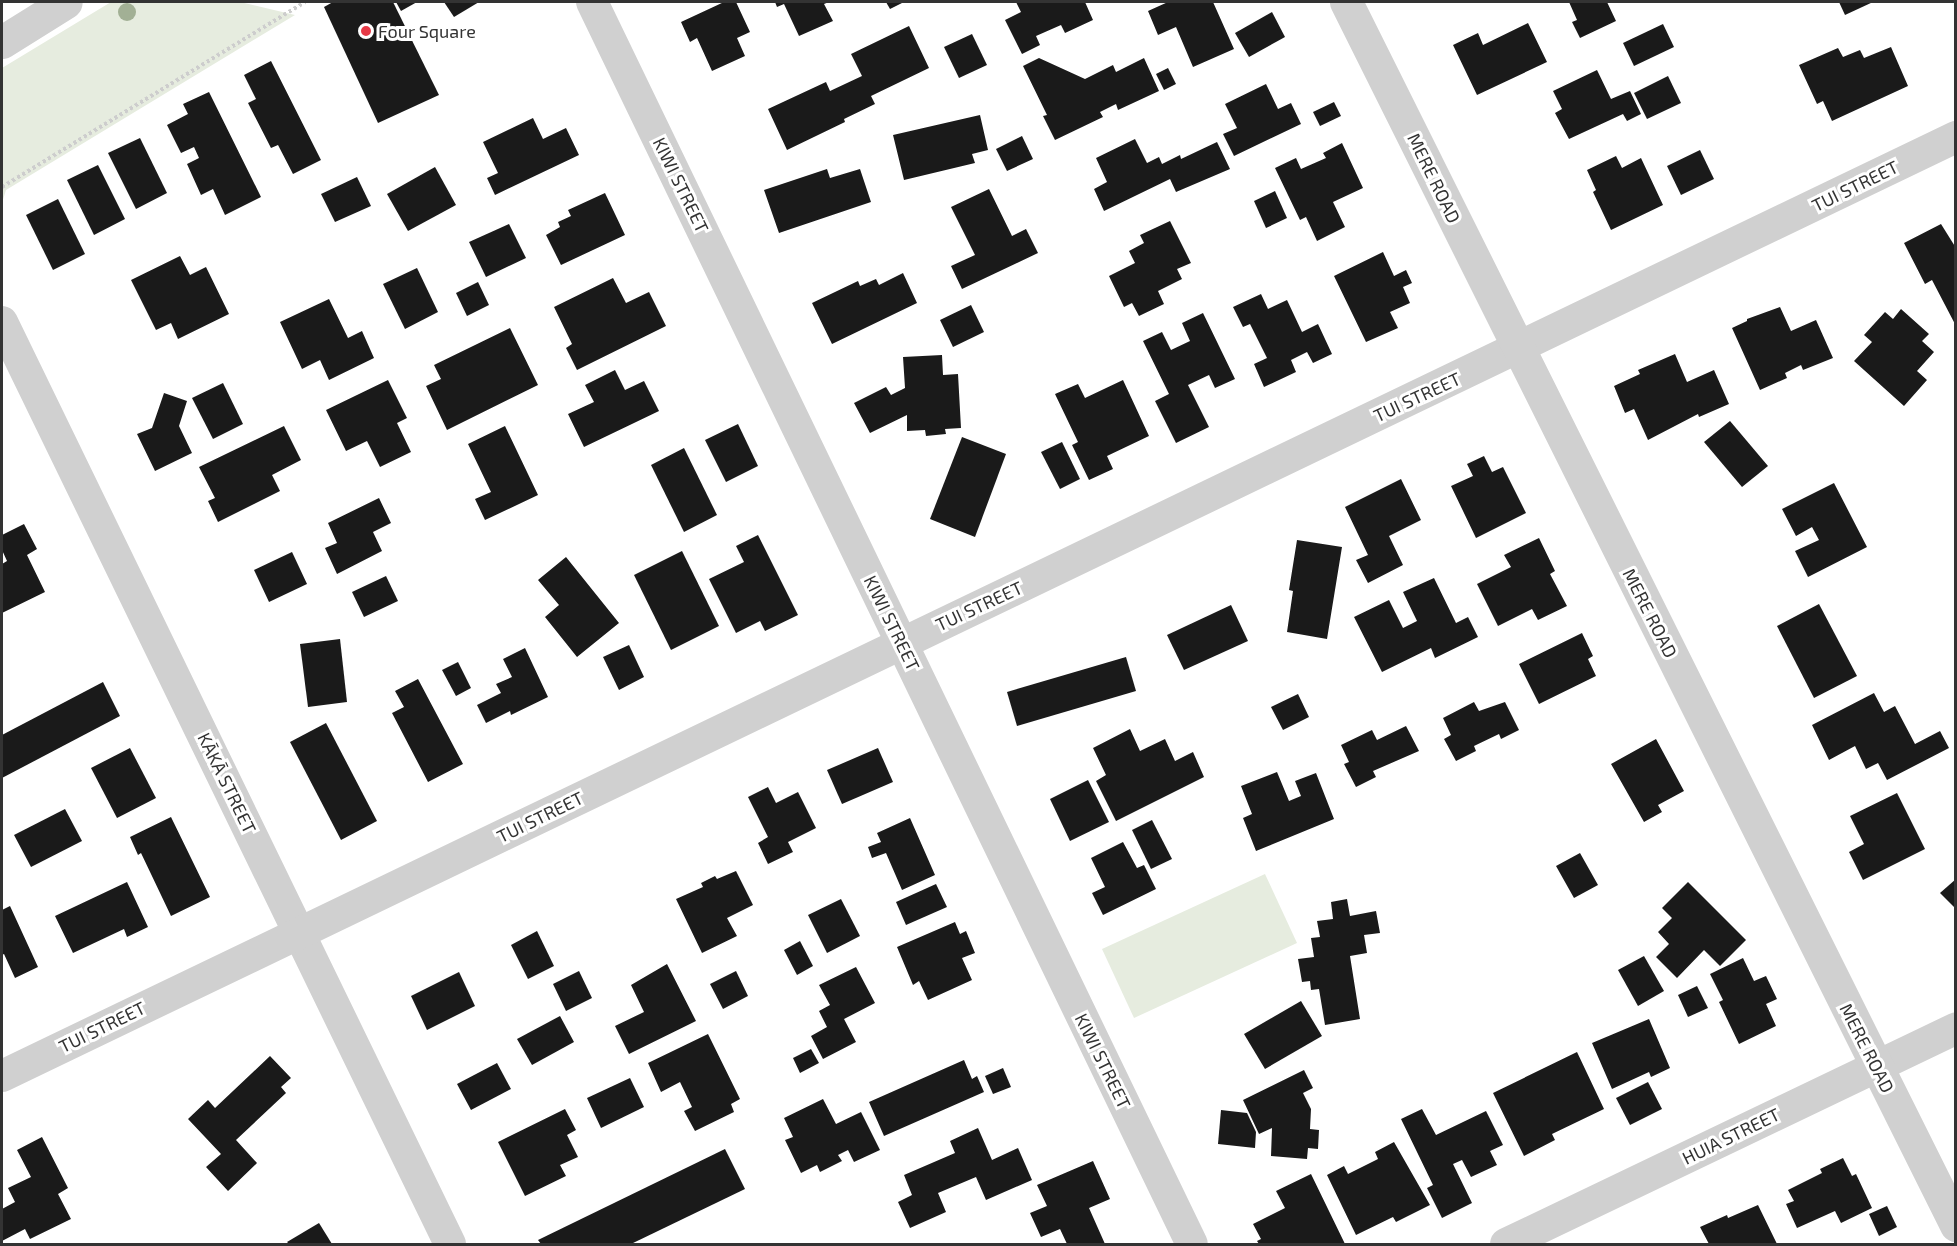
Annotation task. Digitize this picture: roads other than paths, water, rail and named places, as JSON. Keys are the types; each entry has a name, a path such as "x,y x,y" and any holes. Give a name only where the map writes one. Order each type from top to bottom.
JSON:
{"street":[{"path":"2,42 66,2"},
{"name":"KIWI STREET","path":"592,2 1192,1245"},
{"name":"MERE ROAD","path":"1346,2 1956,1225"},
{"name":"TUI STREET","path":"2,1076 1956,137"},
{"name":"KĀKĀ STREET","path":"2,322 450,1245"},
{"name":"HUIA STREET","path":"1506,1245 1956,1028"}],"place":[{"name":"Four Square","path":"366,31"}]}
